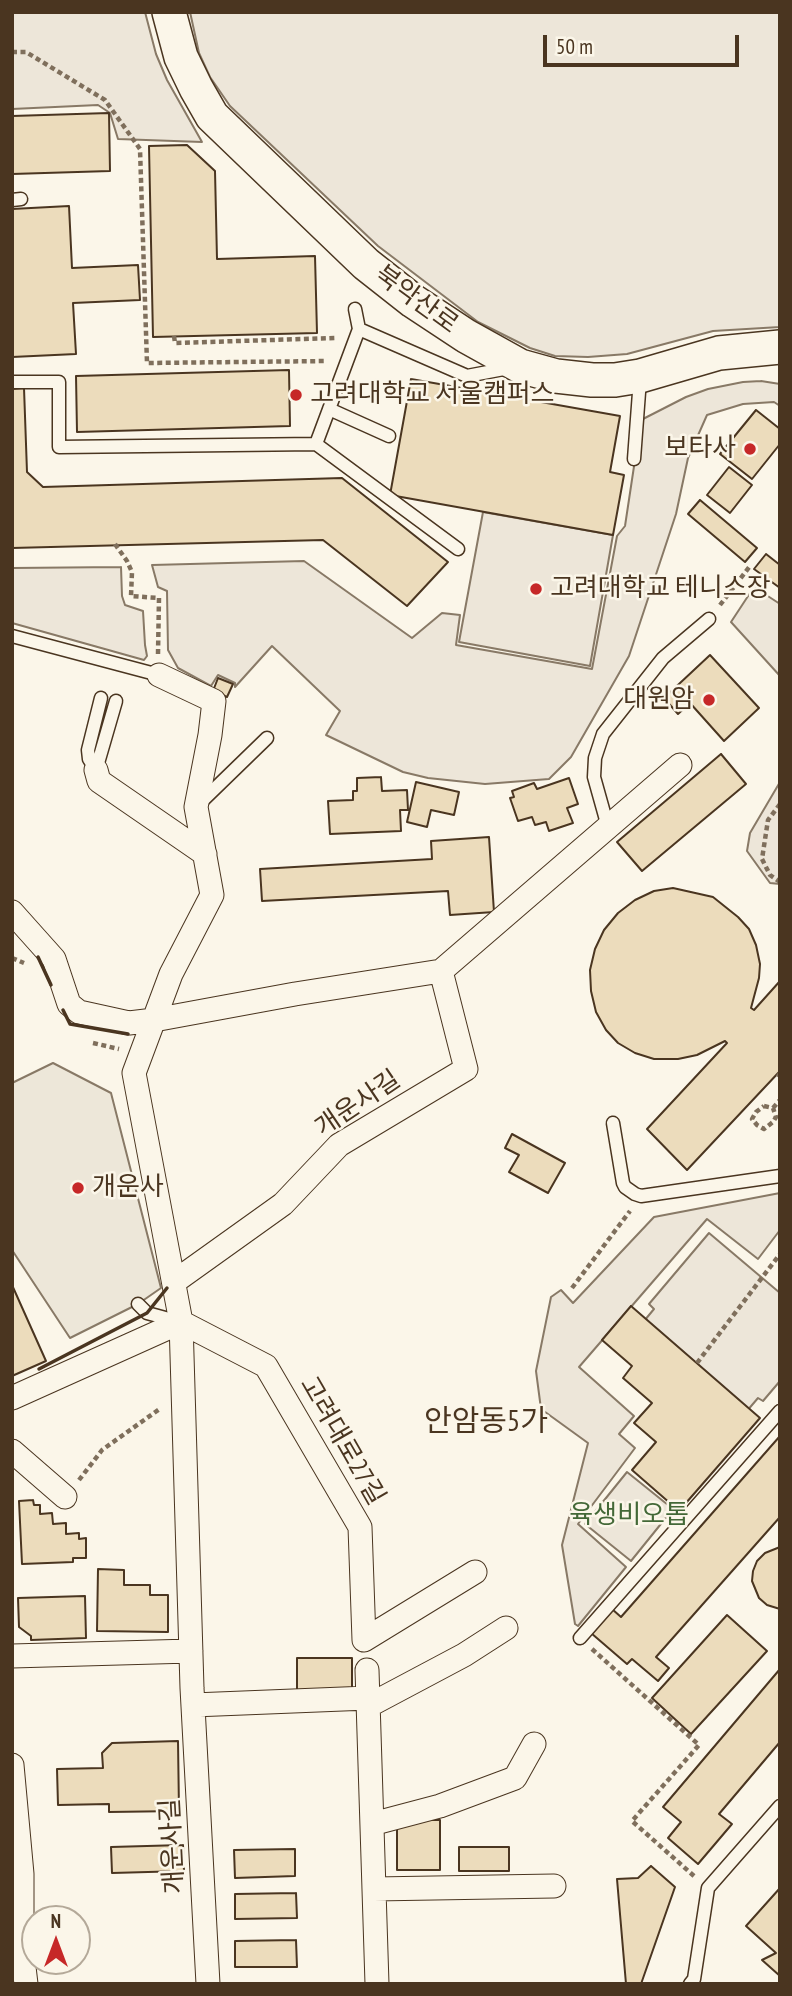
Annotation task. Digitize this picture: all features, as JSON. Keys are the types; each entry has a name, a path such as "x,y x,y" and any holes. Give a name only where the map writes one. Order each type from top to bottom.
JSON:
{"street":[{"name":"북악산로","path":"169,12 181,57 212,116 366,264 413,301 466,336 520,366 556,376 615,380 640,376 719,353 780,347"},
{"path":"159,675 214,701 196,807"},
{"path":"12,912 54,959 69,1003 79,1012 129,1023 441,971 680,765"},
{"path":"96,770 99,781 205,854"},
{"name":"개운사길","path":"196,807 212,895 171,974 134,1073 181,1322 193,1705 208,1984"},
{"name":"개운사길","path":"174,1282 283,1204 339,1145 466,1069 441,971"},
{"path":"12,1398 181,1322"},
{"name":"고려대로27길","path":"181,1322 266,1366 354,1516 360,1527 364,1640 475,1572"},
{"path":"12,1451 65,1497"},
{"path":"193,1705 368,1702 464,1655 506,1628"},
{"path":"12,1656 191,1651"},
{"path":"367,1670 377,1984"},
{"path":"372,1824 440,1806 515,1778 534,1744"},
{"path":"12,1765 22,1874 22,1950 26,1984"},
{"path":"374,1889 554,1886"}],"lane":[{"path":"316,444 359,329 355,309"},
{"path":"359,329 467,376 520,366"},
{"path":"634,458 640,376"},
{"path":"12,382 59,382 59,447 316,444 458,548"},
{"path":"329,409 388,436"},
{"path":"608,827 594,777 595,758 603,734 663,659 709,619"},
{"path":"12,636 159,675"},
{"path":"96,770 89,759 88,750 102,698"},
{"path":"96,770 116,701"},
{"path":"196,807 267,738"},
{"path":"613,1123 623,1182 629,1191 641,1196 780,1175"},
{"path":"138,1304 148,1313 181,1322"},
{"path":"580,1638 780,1411"},
{"path":"690,1984 694,1979 708,1888 780,1806"}],"path":[{"path":"12,52 26,52 105,100 139,149 147,362 333,361"},
{"path":"174,336 175,343 338,338"},
{"path":"115,544 132,572 131,596 159,598 159,675"},
{"path":"709,619 750,566"},
{"path":"780,804 768,820 762,859 770,875 780,882"},
{"path":"773,1108 780,1100"},
{"path":"764,1106 773,1108 776,1117 764,1129 752,1119 764,1106"},
{"path":"572,1288 641,1196"},
{"path":"697,1363 780,1254"},
{"path":"65,1497 102,1450 183,1392"},
{"path":"580,1638 699,1745 632,1821 708,1888"}],"green space":[{"path":"12,12 145,12 156,54 167,80 202,142 118,139 110,113 98,105 12,109"},
{"path":"190,12 780,12 780,327 713,331 627,354 588,357 555,356 530,348 478,322 378,246 230,106 210,77 199,53"},
{"path":"761,381 780,384 780,406 774,402 743,404 707,415 688,458 676,514 629,656 571,757 549,779 485,784 428,778 403,772 326,735 340,711 272,646 235,687 235,683 218,675 211,686 178,668 168,650 167,591 158,587 152,565 304,561 412,638 442,613 460,615 456,645 592,669 617,536 625,526 641,420 708,389"},
{"name":"고려대학교 테니스장","path":"483,512 613,535 590,666 459,642"},
{"path":"121,567 125,605 143,611 147,656 144,660 12,623 12,568"},
{"path":"754,587 780,604 780,676 731,622"},
{"path":"780,782 780,884 770,883 747,851 750,833"},
{"path":"780,1193 780,1230 758,1259 707,1219 579,1367 634,1416 619,1434 635,1448 578,1524 626,1567 578,1626 575,1624 562,1545 588,1443 541,1409 536,1371 551,1297 561,1290 573,1303 654,1217"},
{"path":"709,1233 780,1293 780,1381 763,1401 758,1398 735,1425 630,1338 654,1309 649,1304"},
{"name":"육생비오톱","path":"627,1472 673,1509 631,1561 585,1524"}],"shaded area":[{"name":"개운사","path":"53,1063 111,1093 161,1288 138,1304 70,1338 12,1250 12,1083"}],"building":[{"path":"109,113 110,171 12,174 12,116"},
{"path":"187,145 215,171 217,259 315,256 317,333 153,337 149,146"},
{"path":"69,206 72,268 138,265 140,300 73,303 76,354 12,357 12,209"},
{"path":"289,370 290,426 77,432 76,376"},
{"path":"411,379 620,416 610,472 624,475 613,535 390,495"},
{"path":"24,388 27,472 43,487 342,478 448,562 407,606 323,540 12,548 12,389"},
{"name":"보타사","path":"756,410 780,429 780,444 752,479 720,454"},
{"path":"729,467 752,485 730,513 707,495"},
{"path":"700,500 757,548 745,562 688,514"},
{"path":"766,554 780,565 780,588 754,569"},
{"name":"대원암","path":"710,655 759,708 724,741 690,703 678,714 664,698"},
{"path":"218,678 233,684 227,697 213,691"},
{"path":"721,754 746,784 642,871 617,842"},
{"path":"381,777 382,791 407,790 408,810 400,810 401,831 330,834 328,801 353,800 353,791 357,791 357,778"},
{"path":"569,778 578,804 567,808 573,823 549,831 546,822 535,825 532,817 518,821 510,798 514,797 512,791 534,783 537,789"},
{"path":"416,782 459,792 454,815 431,810 427,827 407,822"},
{"path":"489,837 494,912 450,915 448,891 262,901 260,869 432,859 431,841"},
{"path":"673,888 713,897 749,929 760,964 751,1008 754,1010 780,981 780,1071 687,1170 647,1129 727,1043 725,1041 697,1055 678,1059 654,1059 635,1053 618,1043 606,1030 596,1012 591,991 590,970 595,949 604,930 618,913 635,900 654,891"},
{"path":"512,1134 565,1163 548,1193 509,1172 519,1155 505,1148"},
{"path":"12,1285 46,1361 12,1376"},
{"path":"631,1306 760,1418 679,1511 632,1470 656,1442 634,1423 652,1403 623,1378 632,1366 602,1340"},
{"path":"780,1436 780,1517 656,1657 669,1668 658,1681 632,1659 627,1664 591,1633 612,1609 621,1617"},
{"path":"33,1500 34,1505 40,1505 40,1514 52,1513 53,1524 66,1523 66,1534 79,1533 79,1539 86,1538 86,1558 73,1558 73,1562 22,1564 19,1501"},
{"path":"780,1547 780,1609 767,1605 759,1598 752,1581 757,1561 765,1553"},
{"path":"98,1569 124,1570 124,1585 150,1585 150,1595 168,1595 168,1632 97,1631"},
{"path":"85,1596 86,1638 31,1640 31,1636 19,1627 18,1598"},
{"path":"727,1615 767,1651 691,1734 652,1698"},
{"path":"297,1658 352,1658 352,1696 297,1696"},
{"path":"780,1669 780,1742 719,1814 732,1824 698,1864 668,1838 681,1822 663,1807"},
{"path":"178,1741 179,1811 109,1812 109,1804 58,1805 57,1769 103,1768 102,1753 112,1743"},
{"path":"397,1820 440,1820 440,1870 397,1870"},
{"path":"183,1845 184,1871 112,1873 111,1847"},
{"path":"459,1847 509,1847 509,1871 459,1871"},
{"path":"295,1849 295,1876 235,1878 234,1850"},
{"path":"651,1866 675,1887 641,1984 626,1984 617,1879 638,1878"},
{"path":"780,1888 780,1976 762,1960 776,1953 746,1926"},
{"path":"296,1893 297,1918 235,1919 235,1894"},
{"path":"296,1940 297,1967 235,1967 235,1941"}],"wall":[{"path":"38,957 51,985"},
{"path":"63,1010 70,1024 128,1034"},
{"path":"39,1369 147,1313 167,1288"}],"place":[{"name":"고려대학교 서울캠퍼스","path":"296,395"},
{"name":"보타사","path":"750,449"},
{"name":"고려대학교 테니스장","path":"536,589"},
{"name":"대원암","path":"709,700"},
{"name":"개운사","path":"78,1188"}],"district":[{"name":"안암동5가","path":"486,1422"}]}
